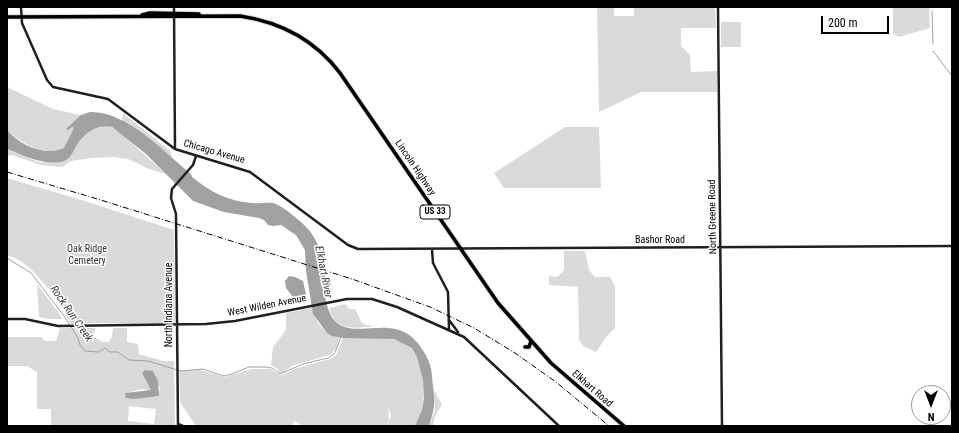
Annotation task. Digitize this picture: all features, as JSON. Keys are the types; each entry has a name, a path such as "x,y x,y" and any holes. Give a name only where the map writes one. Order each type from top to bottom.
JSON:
{"highway":[{"name":"US 33","path":"7,17 174,15"},
{"name":"Lincoln Highway","path":"174,15 240,16 265,21 286,29 326,56 350,87 489,291 551,363"},
{"path":"525,347 529,347 531,341"},
{"name":"Elkhart Road","path":"551,363 624,426"}],"street":[{"path":"21,7 21,17"},
{"path":"174,7 175,149"},
{"name":"North Greene Road","path":"718,7 722,248 722,426"},
{"name":"Chicago Avenue","path":"21,17 22,23 41,67 53,86 108,99 175,149 250,172 348,245 358,249 369,249"},
{"name":"North Indiana Avenue","path":"178,425 176,214 171,194 175,185 189,169 196,156"},
{"name":"Bashor Road","path":"369,249 952,246"},
{"path":"432,249 433,263 447,290 449,329"},
{"name":"West Wilden Avenue","path":"7,319 25,319 52,326 177,325 218,323 332,301 357,298 372,299 460,334 478,348 559,426"},
{"path":"449,320 460,334"},
{"path":"178,425 183,426"}],"green space":[{"path":"597,7 614,7 614,16 634,16 634,7 715,7 716,28 681,28 681,46 690,55 691,72 718,71 717,92 641,92 599,112"},
{"path":"893,7 929,7 930,28 899,37 893,34"},
{"path":"721,22 741,22 741,47 721,47"},
{"path":"7,87 53,109 81,115 72,127 74,127 74,129 64,148 49,151 34,148 27,145 8,131"},
{"path":"123,113 170,151 173,159 148,137 122,121"},
{"path":"107,125 118,131 166,174 149,169 128,159 114,157 71,161 62,167 41,165 12,155 7,156 7,149 38,162 43,162 92,130"},
{"path":"565,127 599,127 601,188 504,188 494,173"},
{"name":"Oak Ridge Cemetery","path":"7,178 85,201 174,230 175,322 173,324 90,323 74,325 70,323 52,293 44,283 26,265 7,255"},
{"path":"564,251 585,251 589,270 595,277 610,277 615,287 615,328 607,336 596,352 583,346 579,339 578,287 549,285 549,276 557,277 564,270"},
{"path":"37,284 63,319 39,317"},
{"path":"345,304 350,309 355,309 362,323 373,327 352,328 336,322 329,308"},
{"path":"312,308 321,327 329,334 339,337 337,347 330,355 294,365 282,373 279,373 278,369 271,365 273,347 286,330 286,313"},
{"path":"60,328 95,328 94,337 103,342 109,342 112,337 113,328 127,328 127,342 138,344 139,354 163,361 174,361 175,426 51,426 51,409 37,409 37,372 27,366 7,366 7,337 41,337 45,341 56,341","holes":["153,371 160,389 157,397 151,396 134,399 126,393 142,389 150,391 151,389 145,378","129,406 156,409 154,424 128,421"]},
{"path":"382,337 399,341 410,346 419,362 423,378 424,395 422,411 415,426 388,426 391,414 388,407 389,420 387,426 312,426 309,423 311,426 303,426 295,421 291,426 196,426 180,402 179,371 200,370 225,377 252,369 271,369 282,375 297,368 330,359 336,355 343,338"},
{"path":"434,390 442,405 435,416 433,426 429,426 435,410"}],"water":[{"name":"Elkhart River","path":"90,112 104,113 131,125 157,144 191,174 192,177 220,195 243,202 277,204 302,223 314,238 324,259 326,270 324,280 325,296 330,313 335,321 343,327 353,329 387,328 399,330 410,335 425,353 431,367 434,396 434,406 429,426 415,426 422,410 424,398 423,380 417,357 412,348 394,339 343,338 332,336 327,333 313,314 306,271 305,250 296,235 281,225 268,225 264,220 259,218 224,212 193,201 146,154 112,127 104,126 88,132 79,141 71,156 65,161 39,161 7,149 7,130 19,141 33,148 49,151 64,148 74,128 72,127 68,130 66,129 81,115"},
{"path":"289,276 303,281 306,294 303,299 293,297 286,288 285,281"},
{"path":"145,370 153,371 158,381 159,396 134,399 126,398 125,393 151,390 142,373"}],"waterway":[{"path":"932,11 933,44"},
{"path":"933,51 952,76"},
{"name":"Rock Run Creek","path":"7,258 31,273 64,316 78,338 80,345 85,351 98,352 105,348 110,352 118,352 129,360 148,361 181,371 203,369 224,376 249,367 266,367 272,368 280,374 303,364 328,358 334,354 341,336"}],"railway":[{"path":"7,172 352,279 430,307 474,328 515,353 556,382 609,426"}]}
